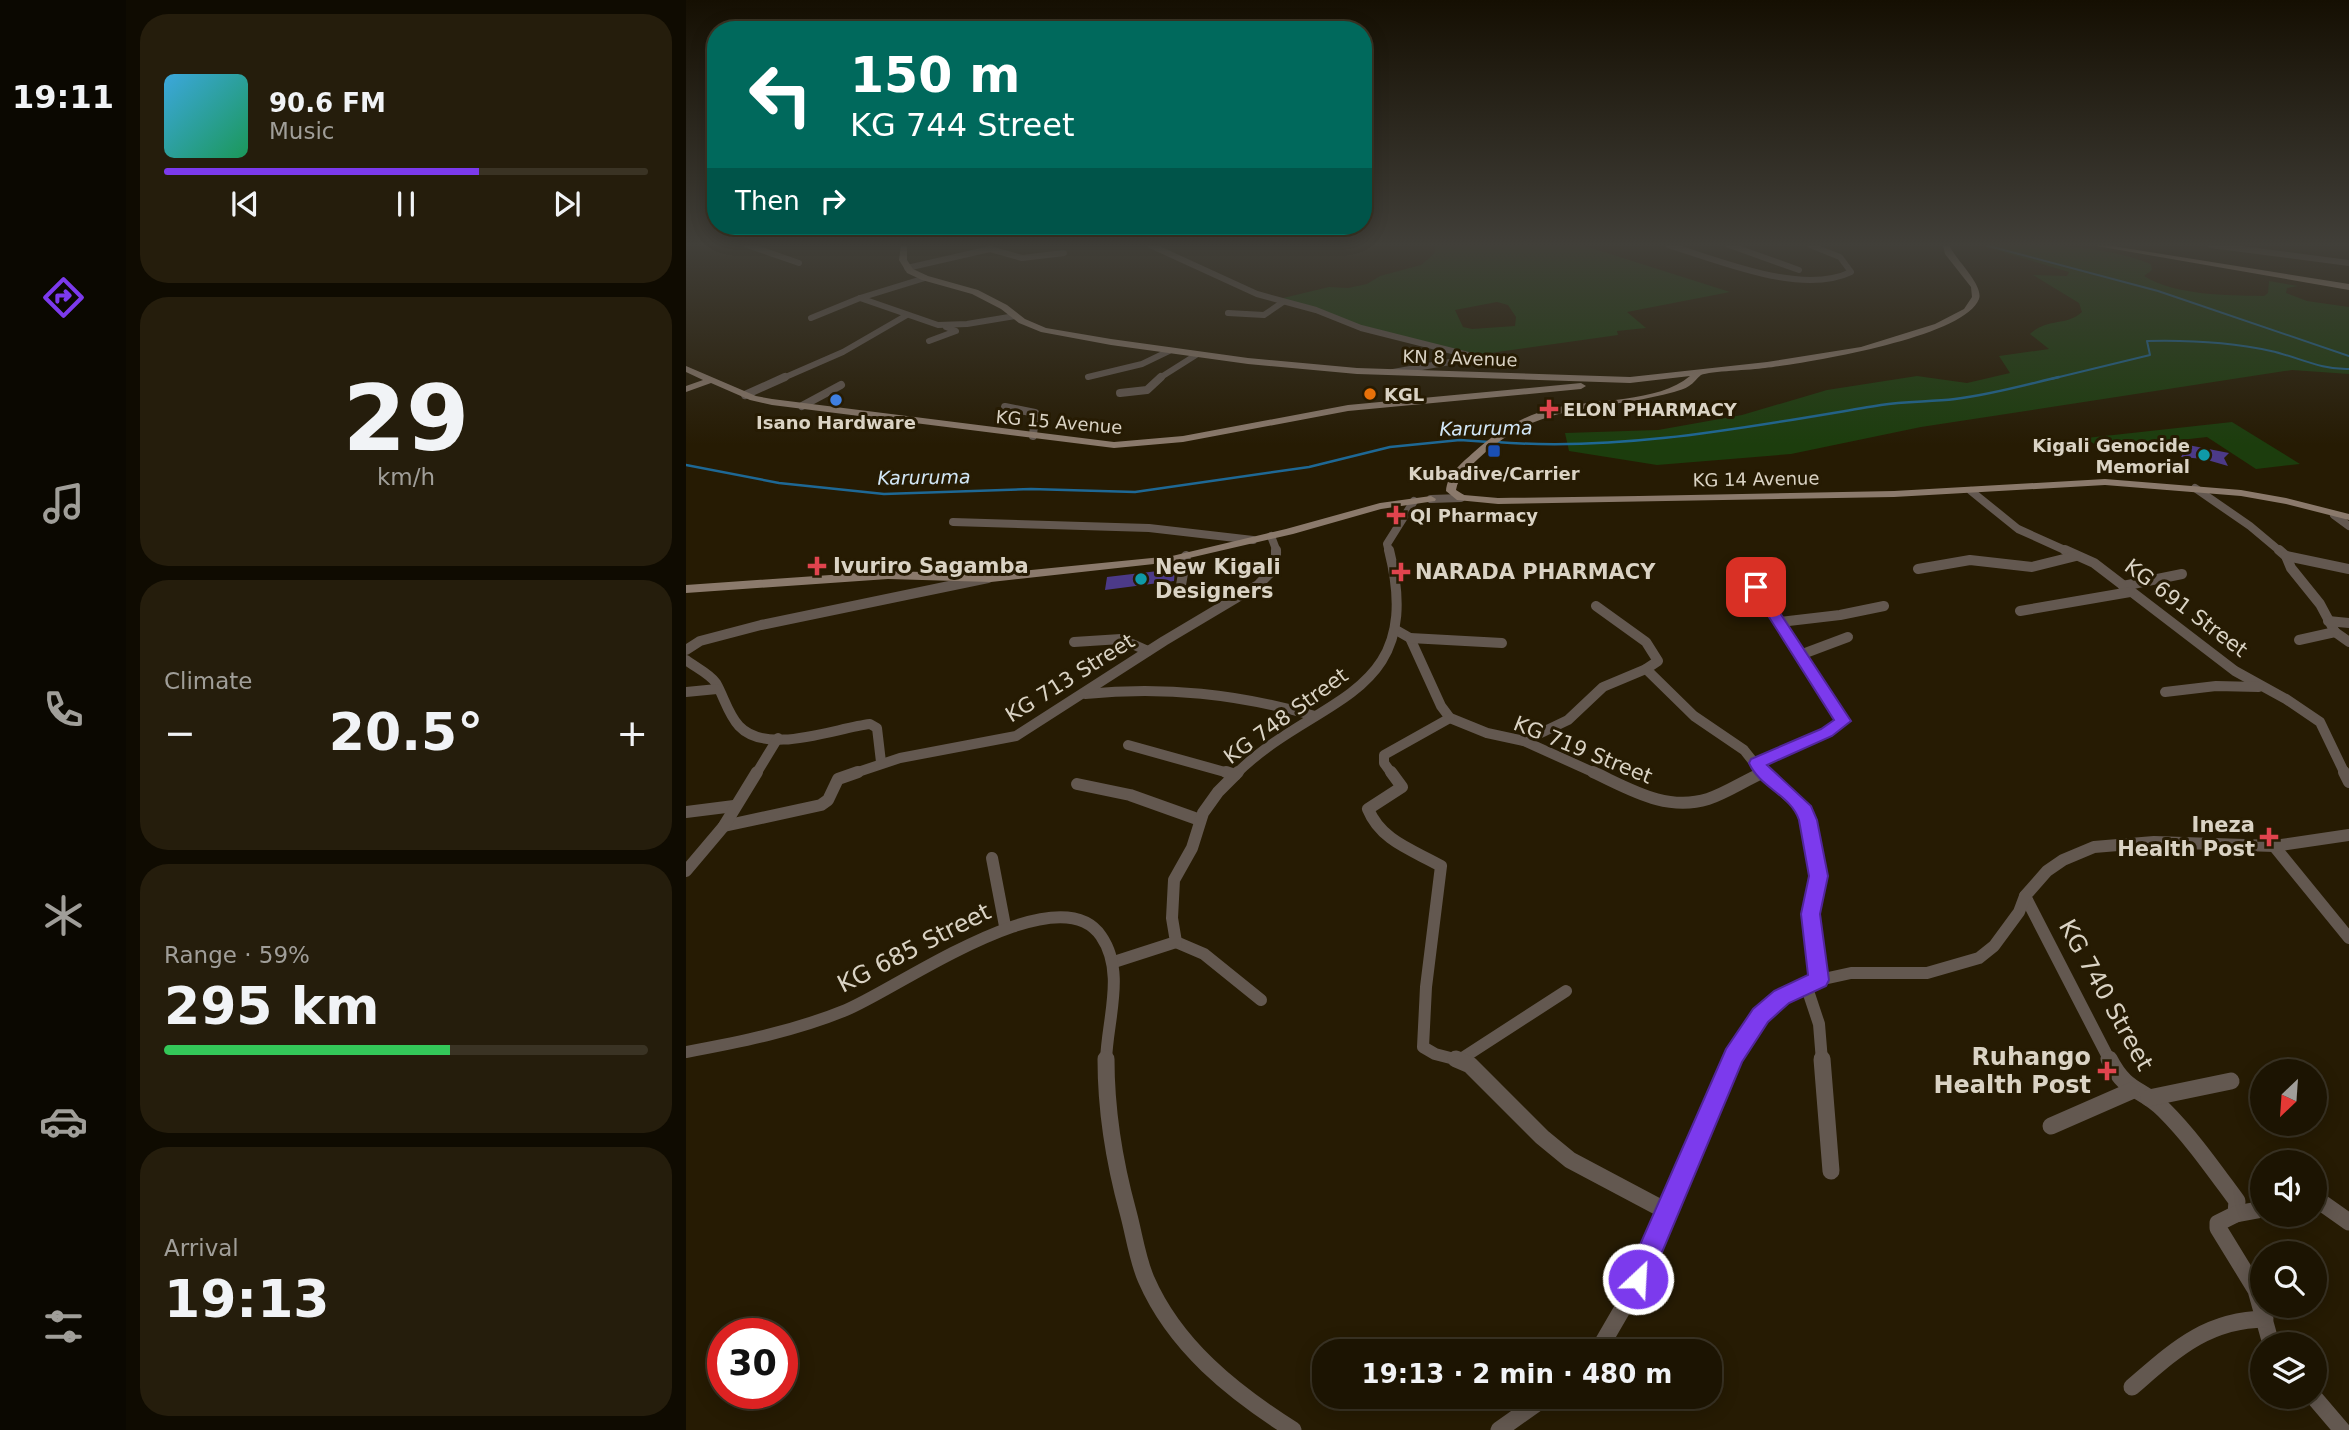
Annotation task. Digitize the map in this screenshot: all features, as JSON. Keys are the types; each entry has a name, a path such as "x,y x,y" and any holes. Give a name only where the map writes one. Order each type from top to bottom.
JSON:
{"main road":[{"name":"KN 8 Avenue","path":"1010,312 1029,325 1044,330 1196,355 1297,366 1554,378 1575,382"},
{"path":"1575,382 1698,373 1862,349 1959,317 1964,312"},
{"name":"KG 15 Avenue","path":"686,369 745,395 802,406 1114,445 1149,444 1348,408 1560,387 1575,382"},
{"path":"1461,498 1451,491 1450,486 1469,462 1498,436 1514,426 1558,410 1664,392 1691,382 1698,373"},
{"path":"1554,378 1560,387"},
{"path":"1575,382 1587,378 1630,380"},
{"path":"686,389 710,380"},
{"name":"KG 14 Avenue","path":"1461,498 1498,501 1971,491 2105,482 2195,488 2287,501 2349,517"},
{"path":"686,589 888,575 991,578 1186,556 1380,506 1431,499"}],"street":[{"path":"811,318 826,312"},
{"path":"900,312 956,331 929,341"},
{"path":"1228,313 1264,315 1269,312"},
{"path":"1320,312 1361,328 1476,357 1394,372"},
{"path":"745,395 843,352 907,315"},
{"path":"940,325 1015,316"},
{"path":"1088,377 1142,364 1169,351"},
{"path":"1120,393 1147,390 1154,381 1196,355"},
{"path":"802,406 841,385"},
{"path":"1005,407 1035,413 1033,436"},
{"path":"1431,499 1450,486"},
{"path":"2195,488 2250,526 2286,556 2291,568 2320,604 2335,632 2349,642"},
{"name":"KG 691 Street","path":"1971,491 2018,529 2094,563 2225,663 2320,722 2349,782"},
{"path":"1431,499 1461,498"},
{"name":"KG 748 Street","path":"1175,942 1172,918 1174,880 1192,848 1200,820 1217,792 1235,775 1362,685 1382,662 1396,630 1396,579 1387,544 1414,500"},
{"path":"2334,515 2349,526"},
{"path":"953,522 1149,528 1253,540"},
{"name":"KG 713 Street","path":"724,826 821,805 828,800 838,779 881,762 1011,738 1258,585 1267,578 1276,561 1277,553 1271,536"},
{"path":"1180,591 1186,556"},
{"path":"1918,569 1970,560 2032,567 2079,556"},
{"path":"2286,556 2349,569"},
{"path":"1745,570 1800,655 1848,637"},
{"path":"2020,611 2127,589 2182,574"},
{"path":"686,650 700,641 740,630 991,578"},
{"path":"1524,741 1568,720 1603,687 1617,678 1646,669 1658,661 1653,650 1596,606"},
{"path":"1780,622 1840,615 1884,606"},
{"path":"2328,621 2349,623"},
{"path":"1396,630 1410,638 1502,643"},
{"path":"2299,639 2335,632"},
{"path":"1410,638 1441,706 1450,718 1384,755 1384,763 1402,787 1371,804 1368,812 1378,827 1404,847 1441,866 1426,987 1423,1047 1430,1054 1461,1059 1566,991"},
{"path":"1074,642 1121,639 1148,651"},
{"name":"KG 719 Street","path":"1450,718 1487,733 1524,741 1657,801 1683,804 1708,799 1843,723 1800,655"},
{"path":"686,660 695,670 715,680 717,689 742,729 757,736 778,738 812,735 870,723 877,728 881,762"},
{"path":"1646,669 1679,704 1714,732 1733,742 1788,793 1804,810 1808,820 1818,876 1811,914 1812,983 1819,1024 1831,1171"},
{"path":"2165,692 2208,686 2262,687"},
{"path":"1082,694 1134,688 1185,688 1262,702 1315,716"},
{"path":"686,692 717,689"},
{"path":"686,871 724,826 778,738"},
{"path":"1128,745 1235,775"},
{"path":"1077,784 1130,795 1200,820"},
{"path":"686,812 734,806"},
{"path":"1605,1339 1628,1301 1733,1056 1760,1016 1782,997 1812,983 1881,972 1927,973 1979,958 1994,946 2019,912 2025,896 2047,871 2063,860 2094,848 2154,842 2274,846 2349,835"},
{"path":"2274,846 2349,938"},
{"path":"992,858 1005,926"},
{"name":"KG 740 Street","path":"2025,896 2118,1077 2131,1091 2149,1098 2166,1112 2237,1201 2236,1214"},
{"name":"KG 685 Street","path":"686,1052 747,1041 830,1018 872,999 1005,926 1046,919 1084,921 1102,934 1114,962"},
{"path":"1261,1000 1204,954 1175,942 1114,962 1107,1032 1106,1105 1118,1179 1146,1278 1171,1324 1221,1378 1268,1415 1293,1430"},
{"path":"1461,1059 1483,1077 1542,1137 1570,1160 1668,1212"},
{"path":"2149,1098 2231,1081"},
{"path":"2051,1126 2131,1091"},
{"path":"2327,1206 2349,1222"},
{"path":"2250,1211 2236,1214 2218,1223 2218,1228 2256,1290 2268,1332"},
{"path":"2132,1387 2188,1338 2233,1320 2265,1319"},
{"path":"1499,1430 1529,1409"},
{"path":"2324,1409 2342,1430"}],"green space":[{"path":"1313,312 1456,312 1463,327 1472,329 1515,326 1516,317 1512,312 1628,312 1646,328 1617,331 1618,335 1476,355 1367,332"},
{"path":"2082,312 2349,312 2349,374 2292,370 1921,427 1791,454 1657,465 1569,451 1565,433 1658,430 1742,415 1827,390 1917,376 1967,383 2010,373 1999,356 2049,349 2030,334 2044,326 2076,317"},
{"path":"2232,422 2300,464 2256,469 2207,437 2101,449 2086,438"}],"building":[{"name":"Kigali Genocide Memorial","path":"2188,445 2229,453 2224,458 2228,466 2204,459 2181,457"},
{"name":"New Kigali Designers","path":"1175,569 1174,581 1105,590 1107,577"}],"waterway":[{"path":"2219,312 2349,356"},
{"name":"Karuruma","path":"2051,379 2150,355 2147,341 2193,341 2240,346 2271,351 2310,363 2349,369"},
{"name":"Karuruma","path":"2051,379 2059,377"},
{"name":"Karuruma","path":"1496,442 1593,443 1689,435 1890,404 1968,397 2051,379"},
{"name":"Karuruma","path":"686,465 779,483 884,494 1031,489 1135,492 1309,467 1390,447 1460,440 1489,442"}],"place":[{"name":"KGL","path":"1370,394"},
{"name":"Isano Hardware","path":"836,400"},
{"name":"ELON PHARMACY","path":"1549,409"},
{"name":"Kubadive/Carrier","path":"1494,451"},
{"name":"Kigali Genocide Memorial","path":"2204,455"},
{"name":"Ql Pharmacy","path":"1396,515"},
{"name":"Ivuriro Sagamba","path":"817,566"},
{"name":"NARADA PHARMACY","path":"1401,572"},
{"name":"New Kigali Designers","path":"1141,579"},
{"name":"Ineza Health Post","path":"2269,837"},
{"name":"Ruhango Health Post","path":"2107,1071"}],"route":[{"path":"1638,1279 1733,1056 1760,1016 1782,997 1819,980 1812,942 1811,914 1818,876 1808,820 1804,810 1788,793 1762,773 1757,763 1826,732 1843,721 1756,587"}]}
